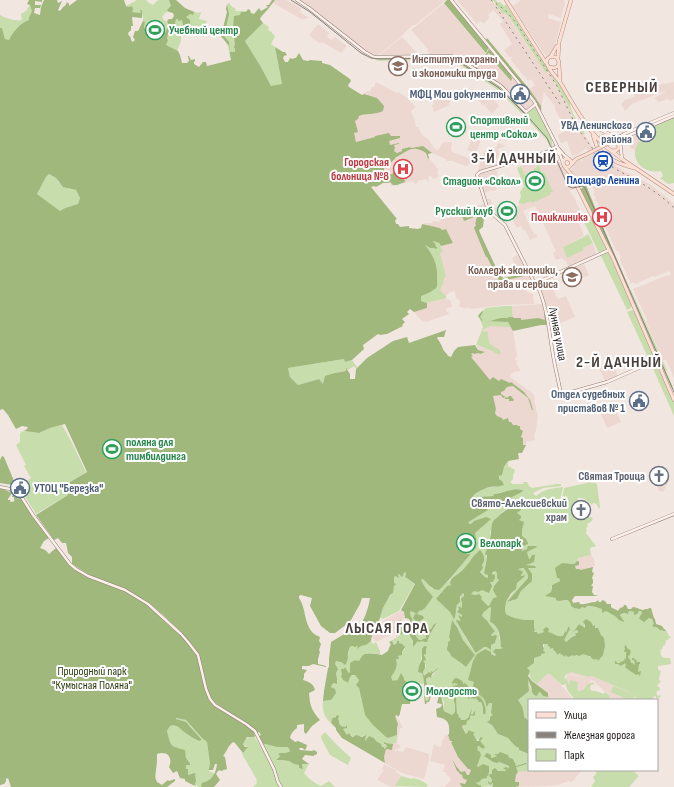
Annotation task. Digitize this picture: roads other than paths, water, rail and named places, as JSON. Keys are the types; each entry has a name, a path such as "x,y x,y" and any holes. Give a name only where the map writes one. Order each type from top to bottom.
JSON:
{"main road":[{"path":"506,0 586,123 592,133 597,147 612,161 630,166"},
{"path":"560,83 558,58 559,42 571,0"},
{"path":"548,65 547,60 551,57 559,42"},
{"path":"541,54 545,57 554,56 558,58"},
{"path":"548,65 555,68 559,64"},
{"path":"592,133 630,166 674,194"},
{"path":"602,153 606,153 608,151 602,137 606,135 608,136 611,139 609,143"},
{"path":"597,147 597,141 604,144"},
{"path":"565,167 569,167 576,159 609,143 618,143 619,149 617,151 611,151"},
{"path":"576,159 568,158 562,161 571,174 609,250 674,400"},
{"path":"568,158 571,160 571,174"}],"street":[{"path":"297,0 365,52 374,56 444,56 455,58 501,86 525,113 536,104"},
{"path":"451,0 536,104 557,146 562,161"},
{"path":"624,136 674,112"},
{"path":"609,143 674,116"},
{"path":"586,123 618,138 620,140 622,159"},
{"path":"547,152 557,146"},
{"path":"557,146 568,158"},
{"path":"547,152 556,151 560,156"},
{"name":"Лунная улица","path":"547,152 480,172 476,175 486,207 504,225 534,282 536,283 542,297 560,395 607,382 657,360"},
{"path":"536,283 609,250"},
{"path":"0,487 10,489 21,496 33,515 70,564 88,576 125,590 148,604 188,642 198,657 210,699 215,705 246,724 255,732 274,769 281,787"},
{"path":"612,539 674,514"}],"tram line":[{"path":"291,0 310,12 361,53 371,58 444,58 459,62 499,88 529,118 547,138 568,186 572,188 583,186 585,188 674,392"}],"railway":[{"path":"491,0 505,10 517,24 557,86 576,126 593,149"},
{"path":"496,7 562,107"},
{"path":"593,152 610,166 654,191 674,208"}],"place":[{"name":"Учебный центр","path":"155,30"},
{"name":"Институт охраны и экономики труда","path":"398,66"},
{"name":"МФЦ Мои документы","path":"520,94"},
{"name":"Спортивный центр «Сокол»","path":"456,127"},
{"name":"УВД Ленинского района","path":"646,132"},
{"name":"Площадь Ленина","path":"603,161"},
{"name":"Городская больница №8","path":"403,169"},
{"name":"Стадион «Сокол»","path":"535,181"},
{"name":"Русский клуб","path":"507,211"},
{"name":"Поликлиника","path":"602,217"},
{"name":"Колледж экономики, права и сервиса","path":"572,277"},
{"name":"Отдел судебных приставов № 1","path":"639,401"},
{"name":"поляна для тимбилдинга","path":"112,449"},
{"name":"Святая Троица","path":"659,476"},
{"name":"УТОЦ \"Березка\"","path":"20,488"},
{"name":"Свято-Алексиевский храм","path":"581,510"},
{"name":"Велопарк","path":"466,543"},
{"name":"Молодость","path":"412,691"}],"district":[{"name":"СЕВЕРНЫЙ","path":"622,86"},
{"name":"3-Й ДАЧНЫЙ","path":"514,157"},
{"name":"2-Й ДАЧНЫЙ","path":"619,361"},
{"name":"ЛЫСАЯ ГОРА","path":"387,627"}],"park label":[{"name":"Природный парк \"Кумысная Поляна\"","path":"92,678"}]}
